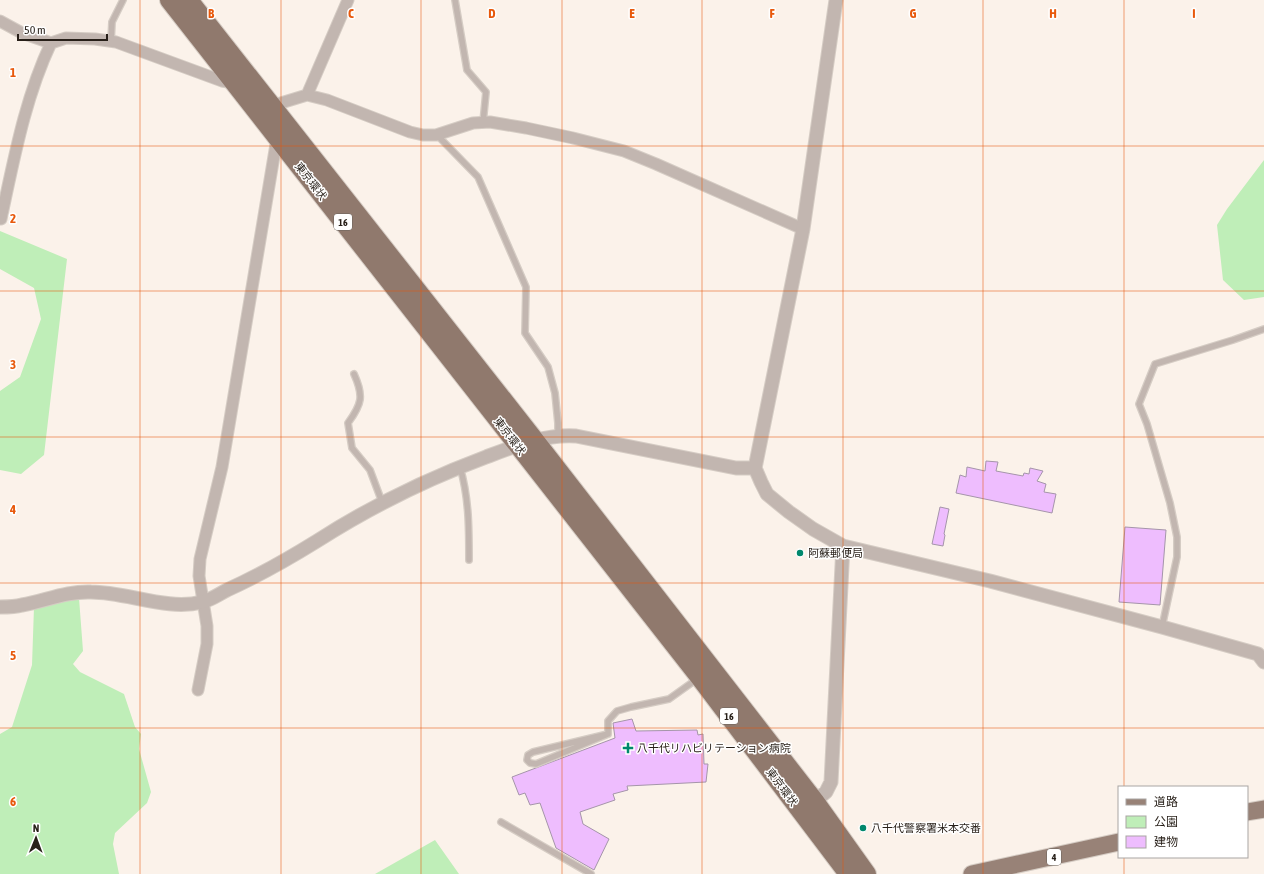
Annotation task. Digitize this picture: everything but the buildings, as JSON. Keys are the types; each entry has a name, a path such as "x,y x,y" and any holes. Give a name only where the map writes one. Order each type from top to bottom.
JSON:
{"highway":[{"name":"東京環状","path":"169,0 699,677 848,874"},
{"name":"東京環状","path":"189,0 535,440 815,802 867,874"}],"main road":[{"path":"1248,812 1264,809"},
{"name":"4","path":"972,874 1118,842"}],"street":[{"path":"307,95 348,0"},
{"path":"836,0 803,229 756,468 760,482 767,494 813,529 843,546 990,581 1162,626 1262,657"},
{"path":"0,21 22,33 51,43 66,38 95,39 112,42 222,81 234,83"},
{"path":"0,219 30,98 42,61 51,43"},
{"path":"271,106 307,95 327,100 410,132 422,135 436,135 473,123 490,122 526,128 624,151 701,183 803,229"},
{"path":"198,690 207,644 207,626 199,576 200,559 222,467 278,138"},
{"path":"0,607 21,606 73,593 90,592 108,593 167,603 182,604 203,602 256,577 383,503 460,467 517,445 535,440 564,435 585,437 736,468 756,468"},
{"path":"815,802 826,792 831,782 843,546"}],"lane":[{"path":"112,42 112,22 123,0"},
{"path":"456,0 467,70 486,92 483,123"},
{"path":"436,135 478,177 526,287 525,333 548,367 555,393 558,436"},
{"path":"1162,626 1177,557 1176,537 1168,495 1147,424 1139,404 1155,364 1264,329"},
{"path":"354,374 359,385 361,397 356,412 348,423 352,448 370,470 383,503"},
{"path":"460,467 465,484 469,517 469,560"},
{"path":"608,734 608,721 617,711 631,706 669,699 699,677"},
{"path":"608,734 536,764 530,763 527,760 528,755 533,752 608,734"},
{"path":"501,822 591,874"}],"green space":[{"path":"1264,160 1264,297 1244,300 1223,280 1217,225 1227,209"},
{"path":"0,231 67,259 44,455 21,474 0,470 0,391 20,377 41,319 34,288 0,269"},
{"path":"79,598 83,651 73,664 80,672 124,694 135,727 141,734 139,749 151,792 147,803 115,833 113,844 119,874 0,874 0,734 12,727 32,665 34,607"},
{"path":"435,840 459,874 375,874"}],"place":[{"name":"阿蘇郵便局","path":"800,553"},
{"name":"八千代リハビリテーション病院","path":"628,748"},
{"name":"八千代警察署米本交番","path":"863,828"}]}
